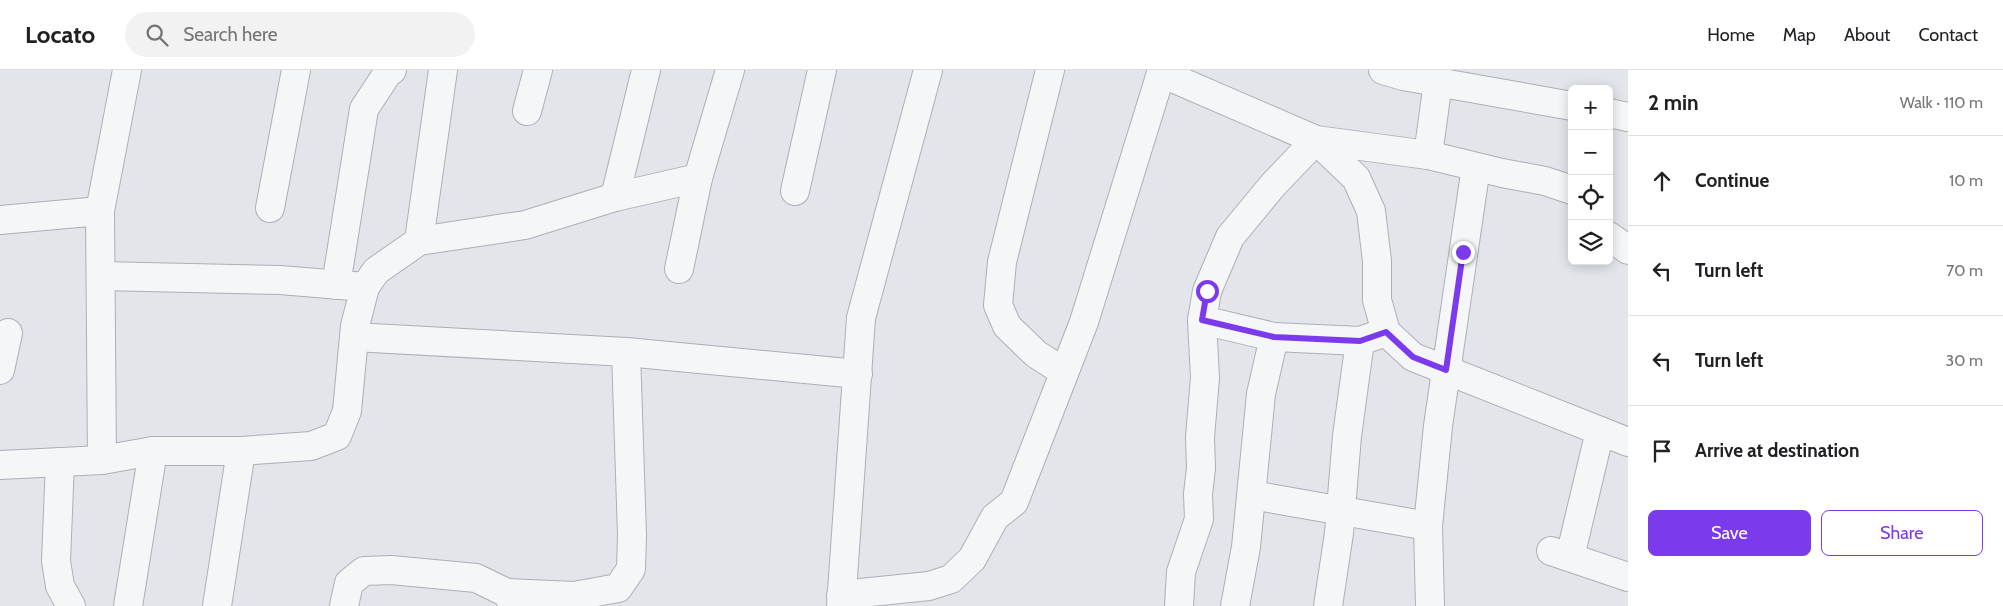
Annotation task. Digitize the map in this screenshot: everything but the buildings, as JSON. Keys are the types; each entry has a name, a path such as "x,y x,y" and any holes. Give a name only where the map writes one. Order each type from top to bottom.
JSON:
{"street":[{"path":"102,460 100,211 127,70"},
{"path":"270,208 296,70"},
{"path":"336,285 364,109 387,74 392,70"},
{"path":"418,241 443,70"},
{"path":"527,111 538,70"},
{"path":"615,197 646,70"},
{"path":"679,269 698,178 730,70"},
{"path":"795,191 822,70"},
{"path":"928,70 861,318 841,600 929,586 951,579 972,559 995,517 1014,502 1084,322 1162,71 1316,140 1428,155 1546,181 1568,189"},
{"path":"1050,70 1002,262 998,305 1007,326 1036,354 1064,372"},
{"path":"1396,72 1438,82 1568,105"},
{"path":"1428,155 1438,82"},
{"path":"1613,114 1628,117"},
{"path":"1179,606 1181,572 1199,519 1200,437 1205,378 1202,320 1207,291 1230,237 1273,185 1316,140"},
{"path":"1316,140 1356,178 1371,211 1377,261 1377,300 1386,332 1413,357 1628,442"},
{"path":"1430,606 1428,526 1438,426 1476,167"},
{"path":"0,466 102,460 153,451 241,451 311,446 337,436 347,411 354,337 365,287 376,271 418,241 525,225 615,197 698,178"},
{"path":"0,220 100,211"},
{"path":"1613,239 1628,250"},
{"path":"101,276 280,280 365,287"},
{"path":"1202,320 1274,337 1360,341 1386,332"},
{"path":"0,370 8,333"},
{"path":"354,337 626,352 858,374"},
{"path":"1235,606 1246,546 1261,394 1274,337"},
{"path":"1328,606 1341,511 1347,436 1360,341"},
{"path":"344,606 349,583 364,571 391,570 476,578 510,599 574,596 618,588 631,569 632,535 626,352"},
{"path":"1600,431 1561,554 1628,577"},
{"path":"128,606 153,451"},
{"path":"217,606 241,451"},
{"path":"60,462 56,562 60,586 72,606"},
{"path":"1252,495 1428,526"}],"route":[{"path":"1207,291 1202,320 1274,337 1360,341 1386,332 1413,357 1446,370 1463,252"}]}
